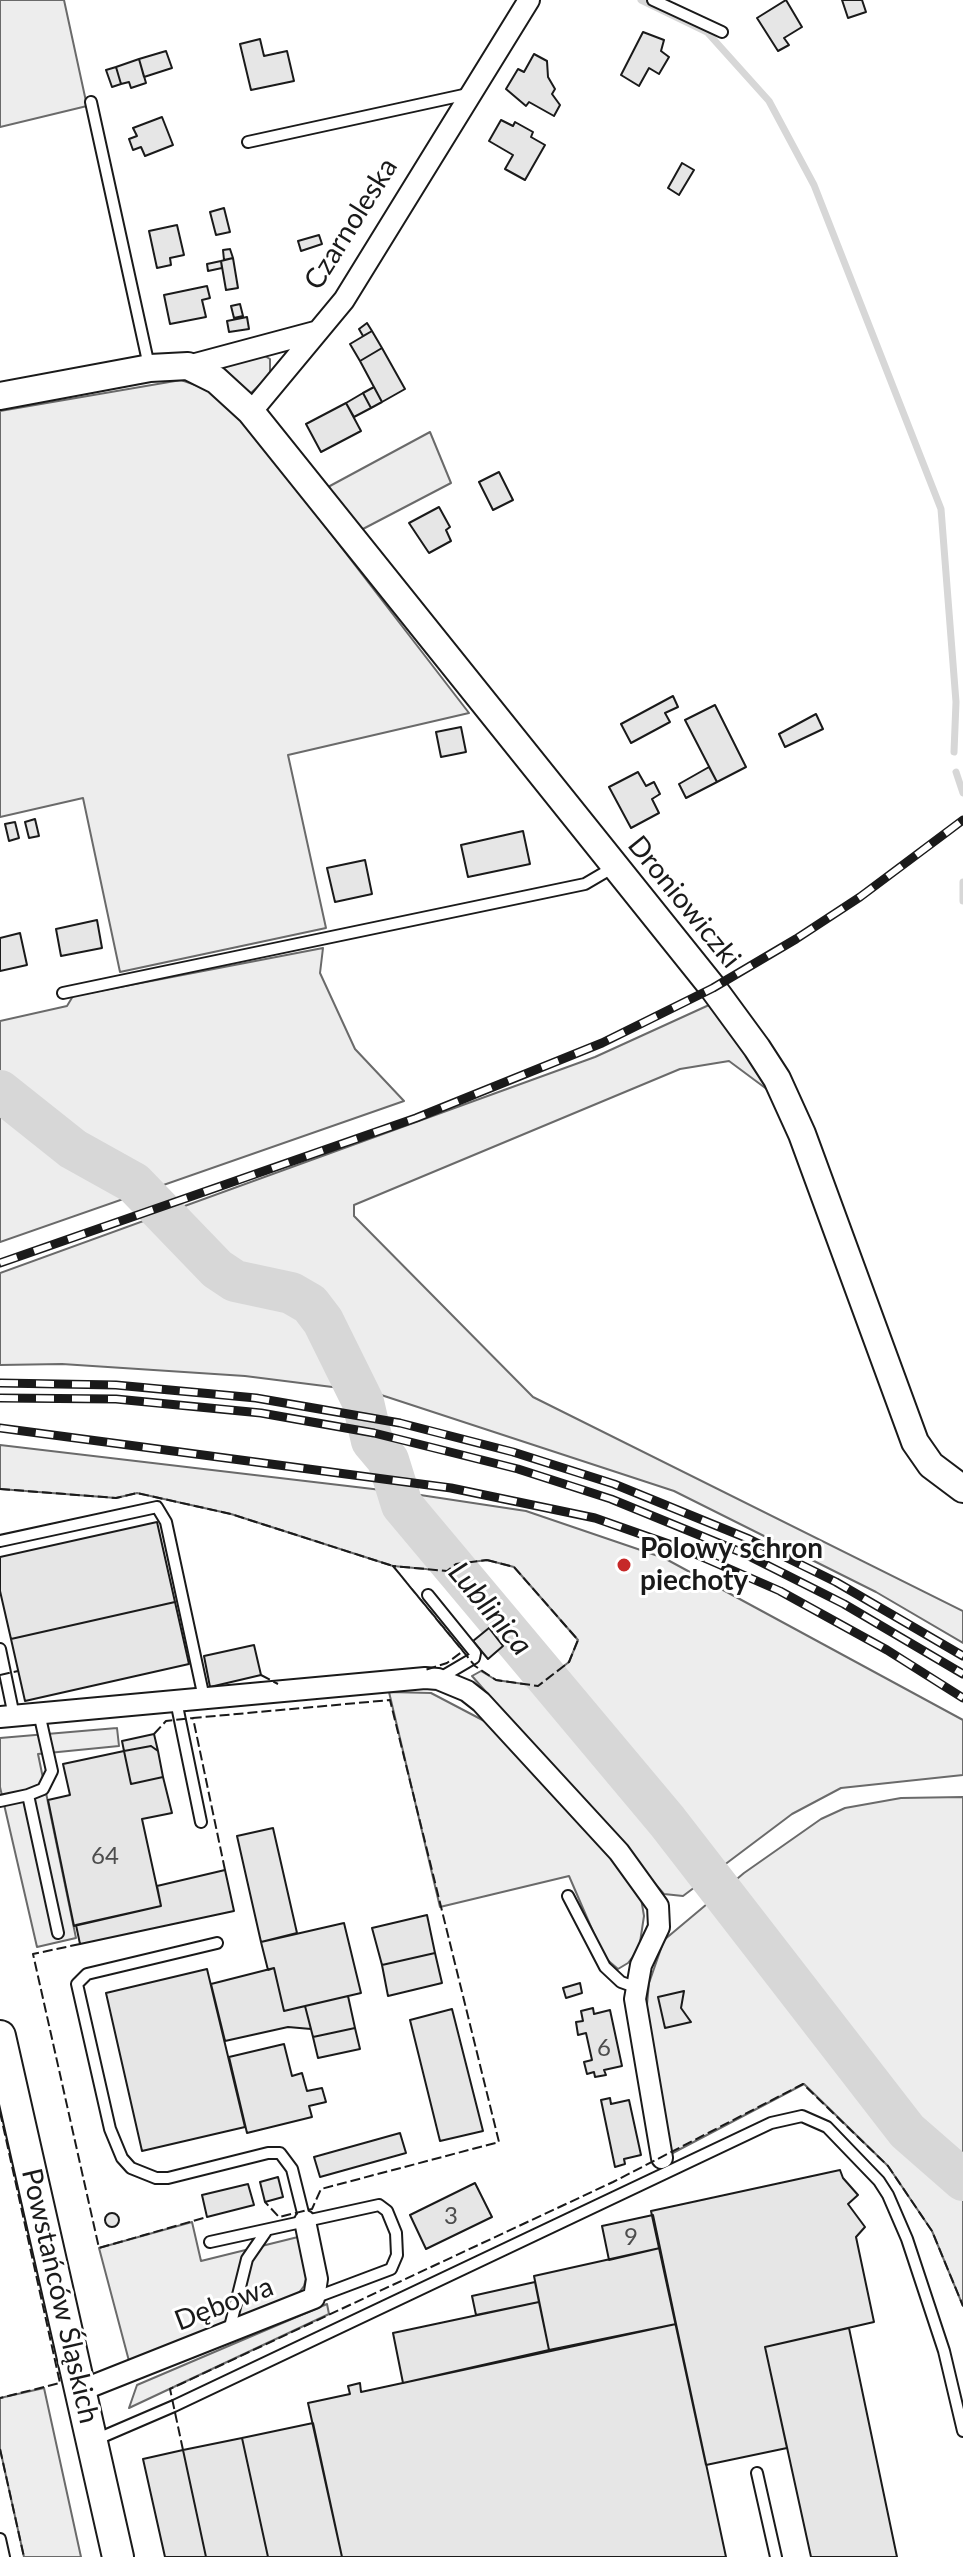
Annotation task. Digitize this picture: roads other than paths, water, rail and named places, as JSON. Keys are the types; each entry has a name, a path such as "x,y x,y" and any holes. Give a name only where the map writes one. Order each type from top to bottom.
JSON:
{"main road":[{"name":"Powstańców Śląskich","path":"0,2036 118,2557"}],"street":[{"name":"Czarnoleska","path":"251,412 344,300 468,94 529,0"},
{"path":"0,396 150,368 188,366 315,332"},
{"path":"188,366 216,380 251,412"},
{"name":"Droniowiczki","path":"251,412 713,988 777,1079 813,1162 910,1432 931,1465 963,1489"},
{"path":"7,1716 438,1679 481,1702 619,1852 653,1895 660,1916 659,1927 645,1952 635,1987 664,2167"},
{"name":"Dębowa","path":"82,2390 314,2298 317,2279 305,2221"}],"lane":[{"path":"653,0 722,32"},
{"path":"248,142 468,94"},
{"path":"91,102 150,368"},
{"path":"63,993 585,884 614,867"},
{"path":"0,1541 157,1507 166,1522 204,1698"},
{"path":"428,1595 475,1653 474,1658 438,1679"},
{"path":"0,1649 7,1716"},
{"path":"176,1701 201,1822"},
{"path":"0,1801 43,1789 52,1771 39,1713"},
{"path":"28,1795 58,1933"},
{"path":"568,1896 605,1967 621,1982 635,1987"},
{"path":"217,1943 87,1974 77,1984 110,2129 122,2158 131,2168 156,2178 280,2153 288,2159 292,2169 305,2221"},
{"path":"93,2441 139,2423 664,2167 788,2118 802,2116 827,2127 879,2181 898,2217 944,2351 963,2431"},
{"path":"210,2242 379,2205 387,2211 396,2233 397,2255 391,2269 314,2298"},
{"path":"228,2332 247,2259 267,2230"},
{"path":"757,2473 776,2557"},
{"path":"0,2539 4,2557"}],"waterway":[{"path":"641,0 707,32 769,101 814,185 941,509 956,702 954,752"},
{"path":"956,772 963,793"},
{"path":"963,882 963,901"},
{"name":"Lublinica","path":"0,1091 73,1149 134,1183 217,1269 235,1281 291,1293 310,1304 323,1321 363,1402 372,1441 388,1460 402,1505 667,1821 907,2131 963,2180"}],"railway":[{"path":"0,1263 416,1118 602,1043 713,988 796,939 860,897 963,820"},
{"path":"0,1383 116,1385 256,1398 400,1423 513,1452 614,1484 749,1539 836,1582 963,1656"},
{"path":"0,1398 116,1399 261,1413 374,1433 518,1469 611,1499 743,1553 844,1604 963,1674"},
{"path":"0,1428 451,1488 595,1518 686,1550 780,1591 887,1650 963,1698"}],"place":[{"name":"Polowy schron piechoty","path":"624,1565"}]}
